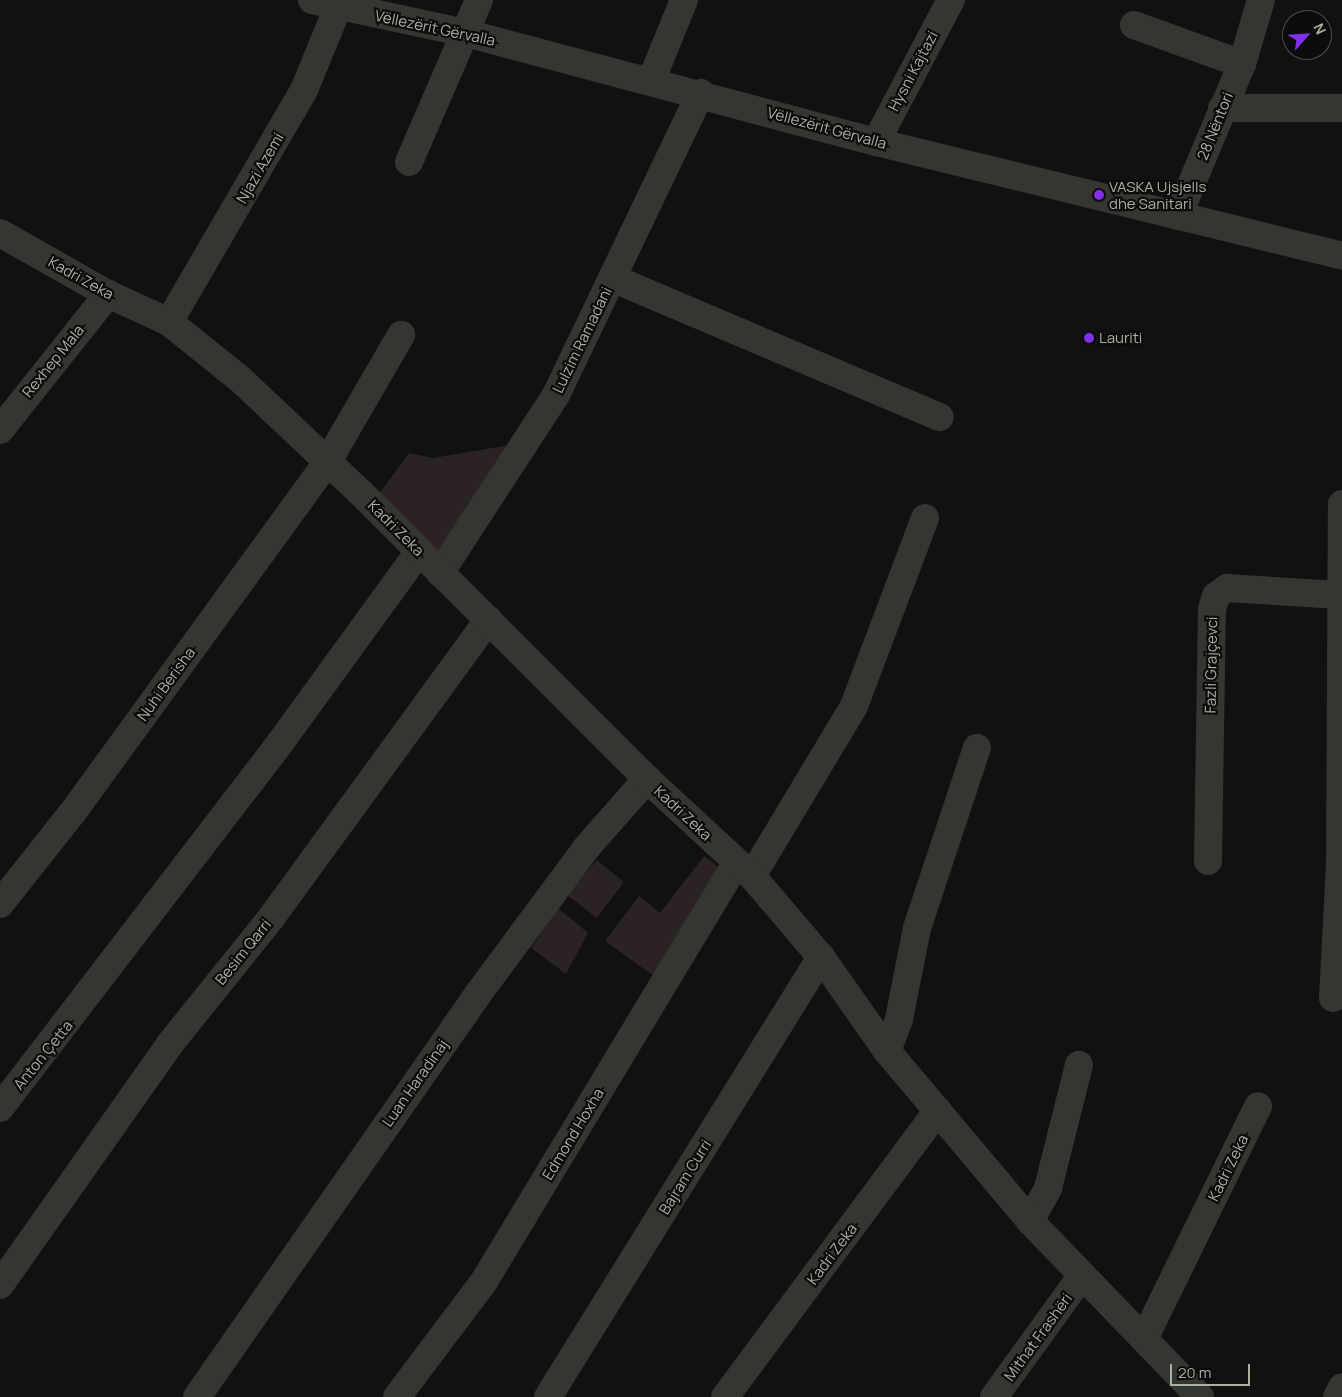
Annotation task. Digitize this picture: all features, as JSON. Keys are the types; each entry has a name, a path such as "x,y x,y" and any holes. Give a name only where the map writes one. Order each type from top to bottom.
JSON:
{"street":[{"name":"Vëllezërit Gërvalla","path":"312,0 340,4 466,34 701,93 876,142 1342,256"},
{"path":"410,162 479,0"},
{"path":"651,81 684,0"},
{"name":"Hysni Kajtazi","path":"876,142 951,0"},
{"name":"28 Nëntori","path":"1178,216 1242,64 1261,0"},
{"name":"Njazi Azemi","path":"169,322 304,90 340,4"},
{"path":"1134,25 1242,64"},
{"name":"Lulzim Ramadani","path":"440,573 556,395 701,93"},
{"path":"1222,108 1342,108"},
{"name":"Kadri Zeka","path":"0,233 108,294 169,322 240,379 328,461 647,779 744,870 821,957 887,1051 1030,1220 1082,1277 1145,1337 1196,1395"},
{"path":"612,278 940,416"},
{"name":"Rexhep Mala","path":"0,430 108,294"},
{"name":"Nuhi Berisha","path":"0,904 73,812 328,461 401,335"},
{"path":"1333,998 1340,862 1338,596 1342,504"},
{"path":"744,870 854,706 925,518"},
{"name":"Anton Çetta","path":"0,1108 85,1002 419,552"},
{"name":"Fazli Grajçevci","path":"1208,861 1212,609 1216,596 1227,588 1338,596"},
{"name":"Besim Qarri","path":"0,1284 169,1045 271,918 488,620"},
{"path":"887,1051 898,1019 917,928 977,748"},
{"name":"Luan Haradinaj","path":"197,1397 478,994 587,847 647,779"},
{"name":"Edmond Hoxha","path":"397,1397 483,1283 744,870"},
{"name":"Bajram Curri","path":"548,1397 821,957"},
{"path":"1030,1220 1048,1188 1079,1065"},
{"name":"Kadri Zeka","path":"1145,1337 1258,1106"},
{"name":"Kadri Zeka","path":"725,1397 938,1110"},
{"name":"Mithat Frashëri","path":"994,1397 1082,1277"},
{"path":"1337,1397 1342,1387"}],"shaded area":[{"path":"522,443 444,555 375,499 409,453 433,458"},
{"path":"704,856 729,875 655,977 605,941 639,896 660,913"},
{"path":"597,860 624,882 597,918 567,895"},
{"path":"558,908 588,933 566,974 531,948"}],"place":[{"name":"VASKA Ujsjells dhe Sanitari","path":"1099,195"},
{"name":"Lauriti","path":"1089,338"}]}
